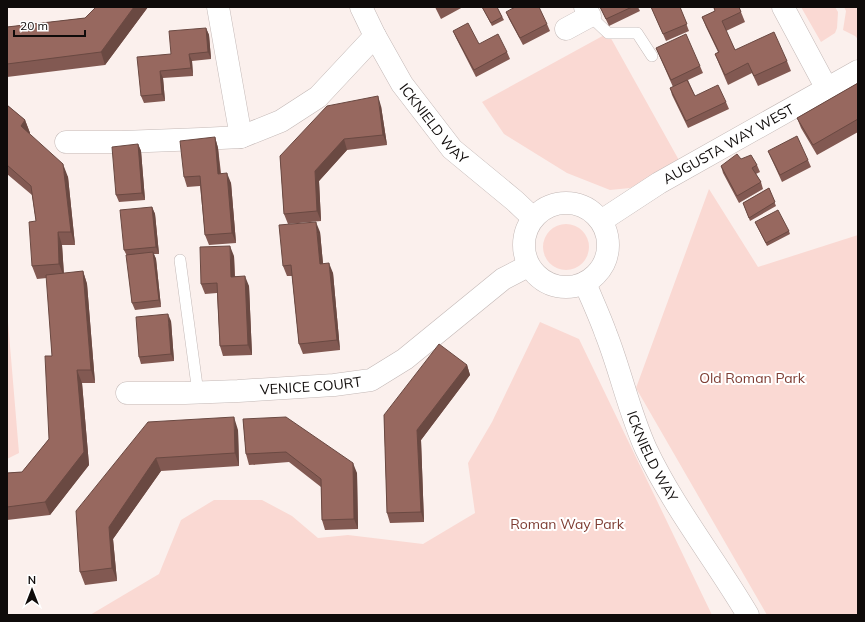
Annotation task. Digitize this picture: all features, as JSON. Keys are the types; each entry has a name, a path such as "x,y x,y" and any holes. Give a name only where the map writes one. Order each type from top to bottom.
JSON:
{"street":[{"path":"218,7 241,136"},
{"name":"ICKNIELD WAY","path":"361,7 375,36 402,84 452,149 515,201 533,218"},
{"path":"783,7 827,88"},
{"path":"566,29 588,12"},
{"path":"66,142 122,142 241,136 281,121 318,97 375,36"},
{"name":"AUGUSTA WAY WEST","path":"601,221 659,182 858,71"},
{"path":"568,203 581,205 592,211 601,221 606,232 608,244 607,256 602,267 595,276 585,283 572,287 560,287 547,283 536,276 528,266 524,249 527,229 533,218 543,209 555,204 568,203"},
{"name":"VENICE COURT","path":"127,393 198,393 334,385 371,380 405,359 502,278 528,266"},
{"name":"ICKNIELD WAY","path":"585,283 606,333 634,421 646,449 682,513 748,615"}],"lane":[{"path":"588,12 608,34 637,33 652,56"},
{"path":"180,260 198,393"}],"green space":[{"path":"801,7 835,7 838,12 837,28 835,33 821,42"},
{"path":"844,7 858,7 858,39 843,30 846,11"},
{"path":"608,33 680,162 630,188 610,190 567,173 504,134 482,102"},
{"name":"Old Roman Park","path":"709,189 758,267 858,235 858,615 767,615 636,388"},
{"path":"566,224 579,228 585,234 589,247 585,260 579,266 566,270 553,266 547,260 543,247 547,234 553,228"},
{"path":"7,310 19,453 7,459"},
{"name":"Roman Way Park","path":"540,322 579,339 712,615 90,615 159,574 181,520 214,500 262,500 292,516 318,538 348,535 423,544 475,513 468,463 492,422"}],"building":[{"path":"96,7 134,7 101,52 7,64 7,27 85,18"},
{"path":"482,7 497,7 502,17 491,23"},
{"path":"515,7 539,7 547,24 520,38 506,12"},
{"path":"600,7 632,7 606,19"},
{"path":"651,7 680,7 687,24 663,34"},
{"path":"714,7 739,7 741,12 722,21 735,50 774,32 787,61 754,76 748,63 725,75 715,54 719,52 702,17 715,11"},
{"path":"468,23 479,44 498,34 507,52 474,70 453,31"},
{"path":"206,28 208,52 189,54 191,68 160,71 162,94 141,96 137,57 171,54 169,31"},
{"path":"686,34 700,66 671,80 656,48"},
{"path":"687,80 695,96 718,85 726,102 686,121 670,88"},
{"path":"858,83 858,119 813,145 797,118"},
{"path":"378,96 383,135 344,139 315,171 317,211 284,214 280,156 327,106"},
{"path":"7,105 25,120 21,126 63,164 71,232 58,232 59,264 32,266 29,222 36,221 31,186 7,165"},
{"path":"797,136 808,160 780,175 768,151"},
{"path":"215,137 218,174 227,173 232,233 205,235 200,176 184,177 180,141"},
{"path":"138,144 142,193 116,195 112,147"},
{"path":"737,154 741,159 751,155 757,165 752,168 761,182 737,196 721,166"},
{"path":"769,188 775,202 749,218 743,203"},
{"path":"152,207 156,247 124,250 120,210"},
{"path":"778,210 789,231 766,243 755,222"},
{"path":"316,222 320,264 329,263 337,340 299,344 291,265 283,266 279,225"},
{"path":"230,246 231,277 245,276 248,345 220,346 217,283 201,284 200,247"},
{"path":"153,252 159,300 132,303 126,255"},
{"path":"83,271 91,370 77,370 84,452 45,502 7,507 7,473 22,472 49,439 45,356 52,356 46,275"},
{"path":"168,314 171,354 139,357 136,317"},
{"path":"439,344 467,365 417,430 421,512 387,513 384,415"},
{"path":"234,417 235,453 156,458 109,527 112,568 80,572 76,511 148,422"},
{"path":"286,417 353,463 354,519 322,520 321,479 286,452 246,454 243,419"}]}
